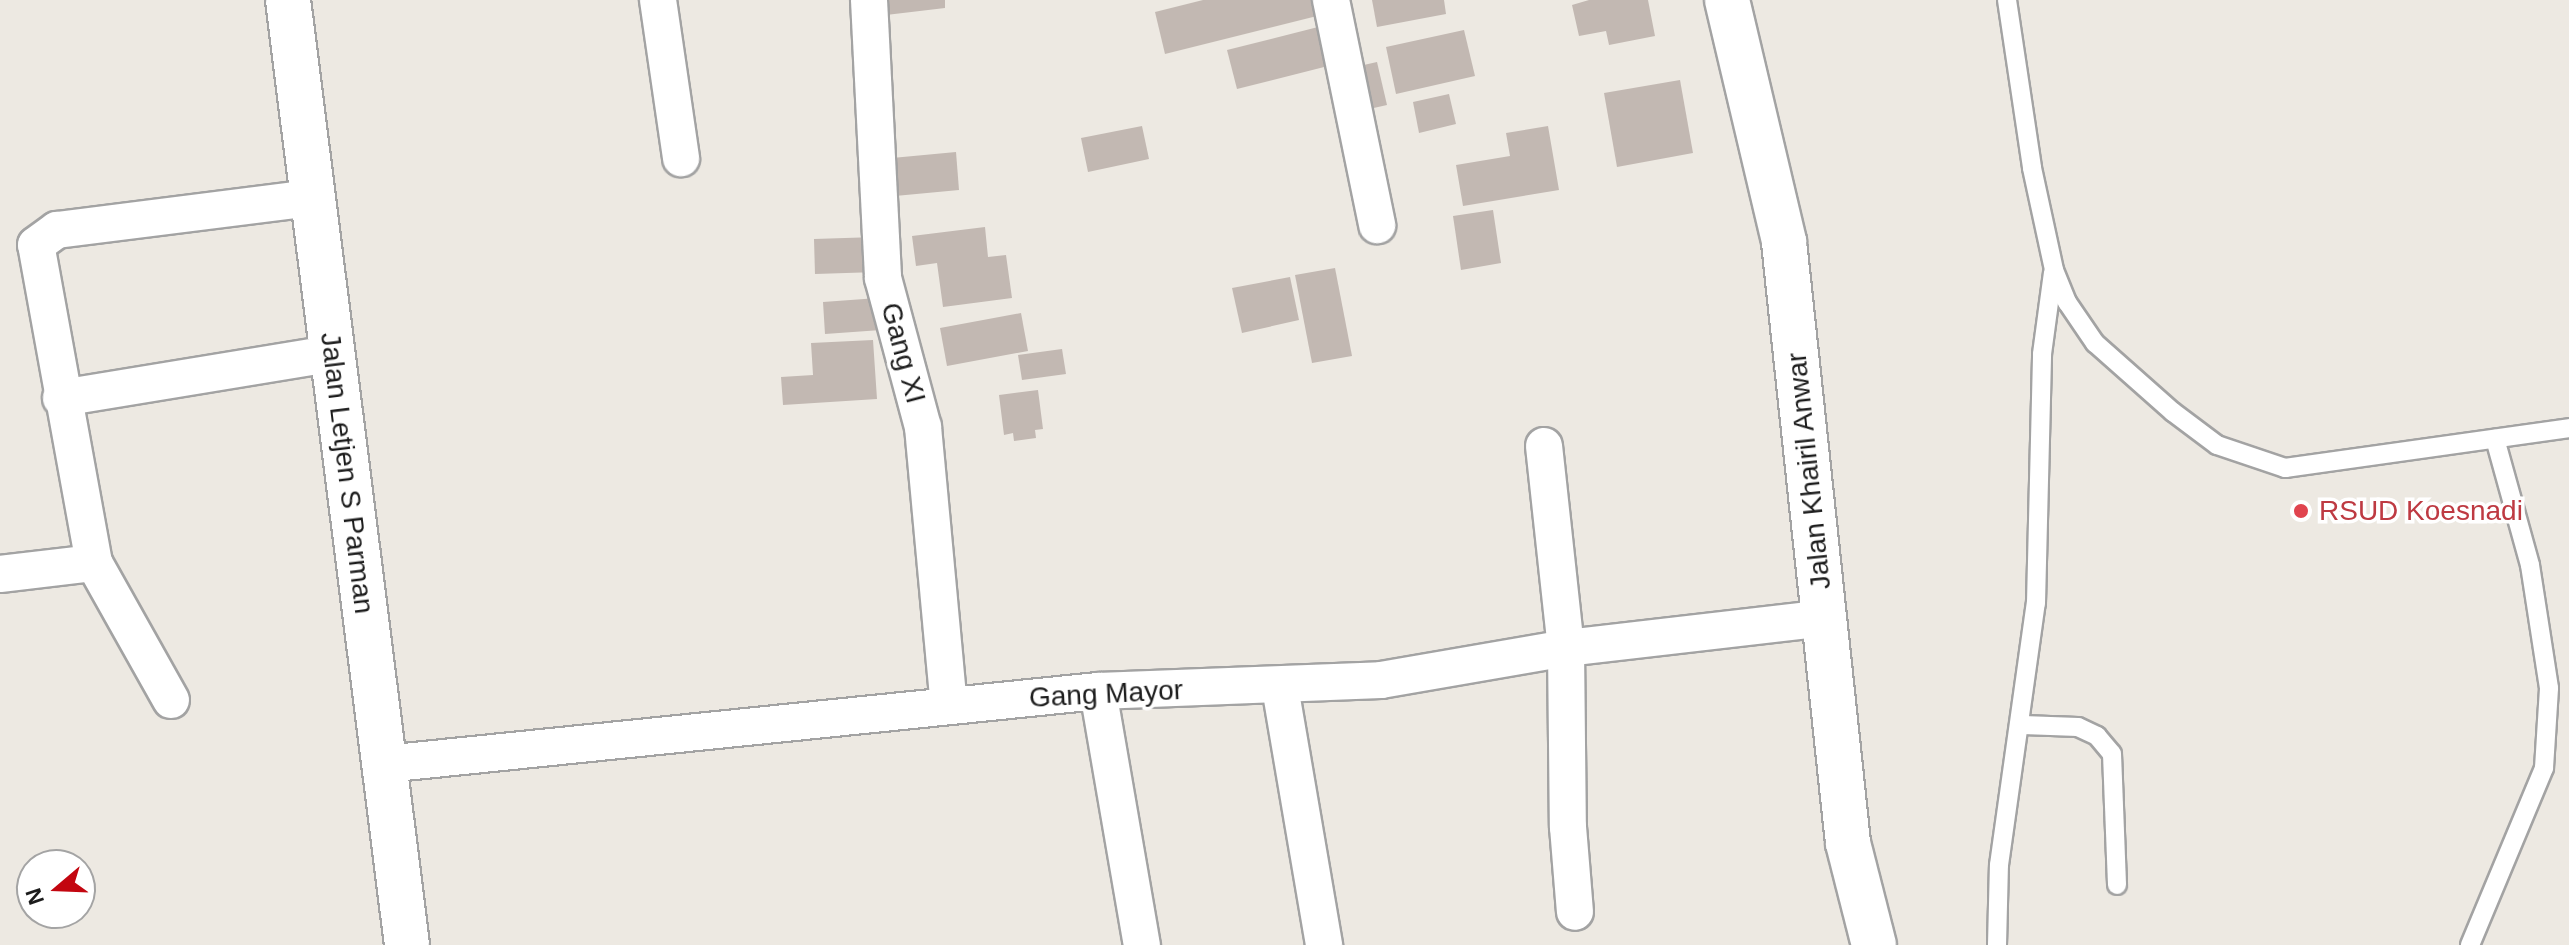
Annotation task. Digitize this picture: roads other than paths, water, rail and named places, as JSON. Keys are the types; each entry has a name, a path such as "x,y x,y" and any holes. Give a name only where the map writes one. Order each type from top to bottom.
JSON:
{"street":[{"name":"Jalan Letjen S Parman","path":"288,0 407,945"},
{"path":"658,0 681,158"},
{"name":"Gang XI","path":"869,0 883,278 923,427 949,706"},
{"path":"1331,0 1377,225"},
{"name":"Jalan Khairil Anwar","path":"1727,0 1784,242 1848,843 1874,945"},
{"path":"171,700 94,563 36,251 44,234 312,198"},
{"path":"61,398 331,354"},
{"path":"1544,446 1566,648 1568,827 1575,912"},
{"path":"0,574 94,563"},
{"name":"Gang Mayor","path":"385,764 1098,691 1280,687 1381,680 1566,648 1826,618"},
{"path":"1280,687 1324,945"},
{"path":"1098,691 1142,945"}],"lane":[{"path":"2007,0 2032,168 2054,270 2067,302 2095,343 2195,429 2249,459 2285,468 2569,428"},
{"path":"1997,945 1999,865 2023,725 2041,517 2042,354 2054,270"},
{"path":"2470,945 2544,768 2549,688 2530,565 2495,439"},
{"path":"2023,725 2078,727 2097,736 2112,754 2117,885"}],"place":[{"name":"RSUD Koesnadi","path":"2301,511"}]}
